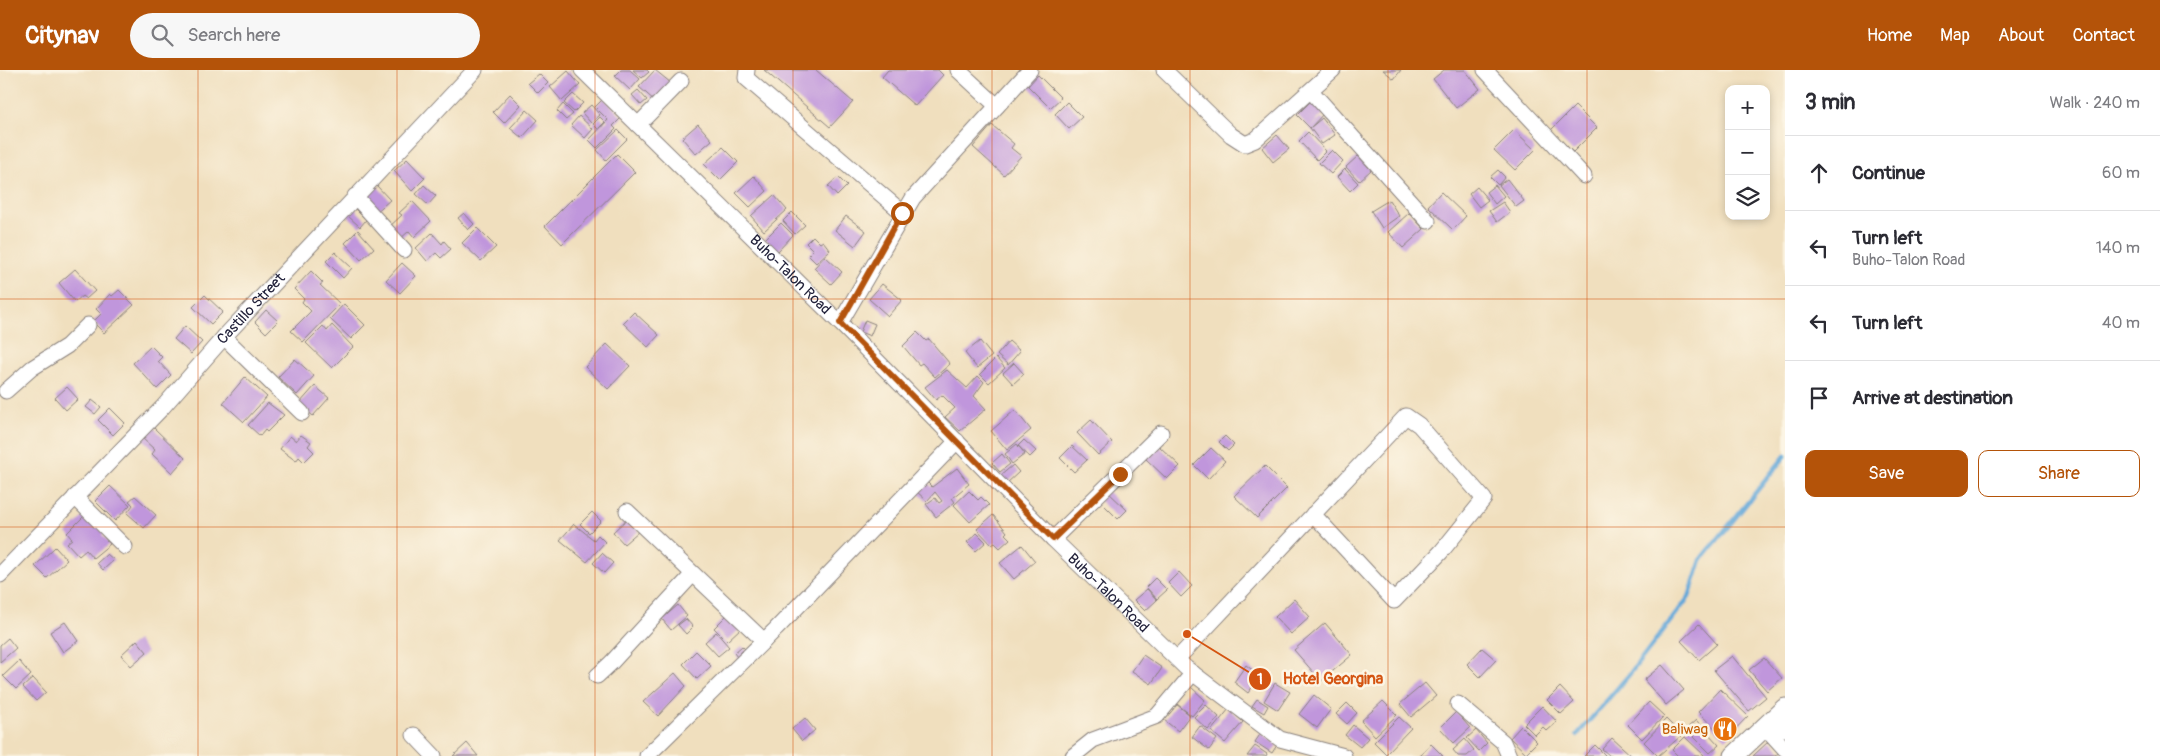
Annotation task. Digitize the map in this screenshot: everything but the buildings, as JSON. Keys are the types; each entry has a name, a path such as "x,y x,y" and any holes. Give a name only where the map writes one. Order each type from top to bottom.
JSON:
{"main road":[{"path":"1734,756 1777,720"}],"street":[{"name":"Castillo Street","path":"0,575 162,408 224,337 474,70"},
{"name":"Buho-Talon Road","path":"582,70 840,323 1053,539 1193,674 1280,739 1340,755"},
{"path":"747,70 746,78 902,213"},
{"path":"958,70 997,106"},
{"path":"840,323 902,213 913,198 1030,70"},
{"path":"1164,70 1231,135 1245,144 1255,140 1333,70"},
{"path":"1485,70 1584,176"},
{"path":"638,125 681,81"},
{"path":"1311,91 1428,221"},
{"path":"356,196 404,250"},
{"path":"6,391 32,368 67,346 88,325"},
{"path":"224,337 302,413"},
{"path":"1177,659 1313,514 1406,416 1418,425 1484,499 1441,552 1394,602 1313,514"},
{"path":"1053,539 1161,433"},
{"path":"647,756 764,641 956,441"},
{"path":"75,497 125,547"},
{"path":"627,511 764,641"},
{"path":"596,676 612,662 693,574"},
{"path":"1073,756 1094,740 1157,716 1193,674"},
{"path":"1458,704 1503,742 1509,756"},
{"path":"1777,720 1785,748"},
{"path":"414,734 434,756"}],"waterway":[{"path":"1577,735 1628,676 1689,597 1701,560 1785,456"}],"place":[{"name":"Hotel Georgina","path":"1187,634"},
{"name":"Baliwag","path":"1725,729"}],"route":[{"path":"902,213 840,323 1053,539 1120,474"}]}
